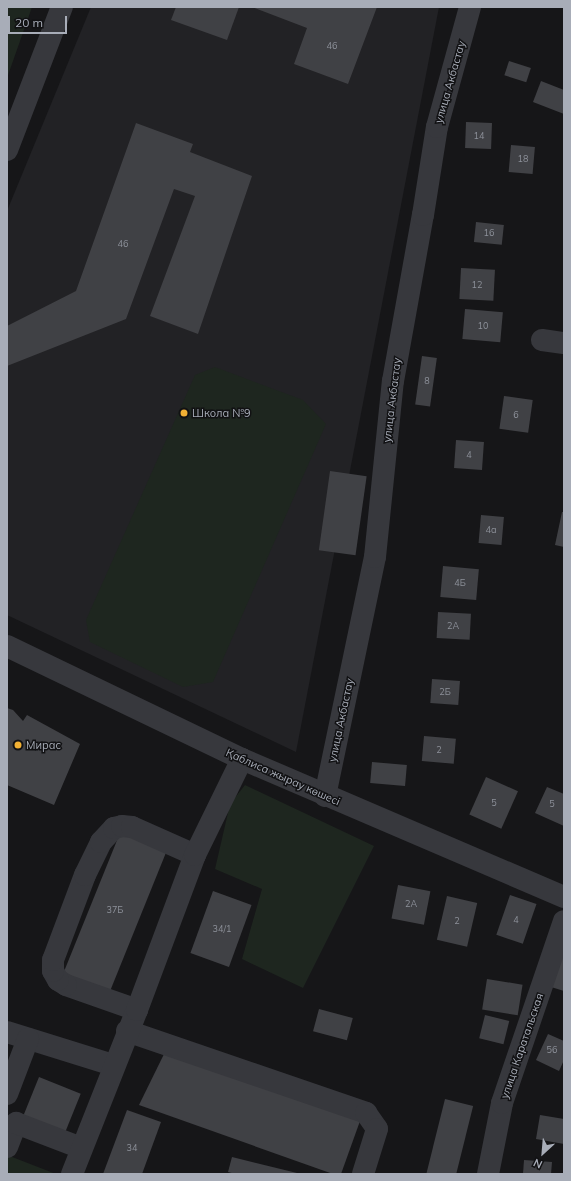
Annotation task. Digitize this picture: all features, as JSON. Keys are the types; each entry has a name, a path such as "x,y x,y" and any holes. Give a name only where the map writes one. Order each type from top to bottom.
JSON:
{"street":[{"path":"7,150 14,114 62,7"},
{"name":"улица Акбастау","path":"325,796 375,557 393,381 423,215 437,127 470,7"},
{"path":"542,340 564,343"},
{"name":"Қаблиса жырау көшесі","path":"7,646 242,759 325,796 564,897"},
{"path":"72,1174 113,1065 137,1010 195,855 242,759"},
{"path":"137,1010 66,985 58,980 53,972 53,960 82,882 101,842 114,828 122,826 132,827 195,855"},
{"name":"улица Каратальская","path":"488,1174 502,1103 564,921"},
{"path":"128,1031 366,1113 377,1129 363,1174"},
{"path":"7,1032 113,1065"},
{"path":"7,1094 28,1039"},
{"path":"7,1146 12,1121 82,1148"}],"shaded area":[{"path":"7,7 32,7 7,78"},
{"name":"Школа №9","path":"91,7 439,7 296,752 7,615 7,211"},
{"path":"215,367 303,400 326,424 213,682 183,687 90,642 86,620 195,375"},
{"path":"245,785 374,846 303,988 242,959 262,889 215,869 230,804"},
{"path":"7,1155 56,1174 7,1174"}],"building":[{"path":"176,7 239,7 227,40 171,20"},
{"path":"252,7 377,7 348,84 294,64 307,28"},
{"path":"509,61 531,68 526,82 504,75"},
{"path":"541,81 564,90 564,114 533,102"},
{"path":"466,122 492,123 491,149 465,148"},
{"path":"136,123 193,144 190,152 252,176 198,334 150,316 195,196 174,189 126,319 7,366 7,326 76,291"},
{"path":"511,145 535,147 533,174 509,172"},
{"path":"476,222 504,225 502,245 474,242"},
{"path":"461,268 495,270 493,301 459,299"},
{"path":"465,309 503,312 500,342 462,339"},
{"path":"422,356 437,358 430,407 415,405"},
{"path":"504,396 533,400 528,433 499,429"},
{"path":"456,440 484,442 482,470 454,468"},
{"path":"330,471 367,476 356,555 319,550"},
{"path":"562,512 564,512 564,547 555,545"},
{"path":"481,515 504,517 501,545 479,543"},
{"path":"443,566 479,569 476,600 440,597"},
{"path":"438,612 471,614 470,640 437,638"},
{"path":"432,679 460,681 458,705 430,703"},
{"path":"7,708 13,710 23,721 27,715 80,744 54,805 7,785"},
{"path":"424,736 456,739 454,764 422,761"},
{"path":"372,762 407,765 405,786 370,783"},
{"path":"486,777 518,791 501,829 469,814"},
{"path":"547,787 564,794 564,826 535,813"},
{"path":"122,828 168,847 109,993 63,974"},
{"path":"398,885 430,891 424,925 392,918"},
{"path":"213,891 252,905 229,967 190,953"},
{"path":"510,895 536,904 523,944 496,935"},
{"path":"447,896 477,903 467,947 437,940"},
{"path":"564,949 564,991 551,987"},
{"path":"487,979 523,985 518,1015 482,1010"},
{"path":"319,1009 353,1018 347,1040 313,1031"},
{"path":"485,1015 509,1021 503,1044 479,1038"},
{"path":"548,1034 564,1041 564,1060 559,1071 536,1060"},
{"path":"165,1052 360,1121 341,1174 333,1174 139,1105"},
{"path":"39,1077 81,1094 65,1132 24,1115"},
{"path":"445,1099 473,1106 456,1174 426,1174"},
{"path":"127,1110 161,1122 142,1174 103,1174"},
{"path":"540,1115 564,1119 564,1144 536,1139"},
{"path":"232,1157 297,1174 235,1174 228,1172"},
{"path":"524,1160 552,1162 551,1174 523,1174"}],"place":[{"name":"Школа №9","path":"184,413"},
{"name":"Мирас","path":"18,745"}]}
